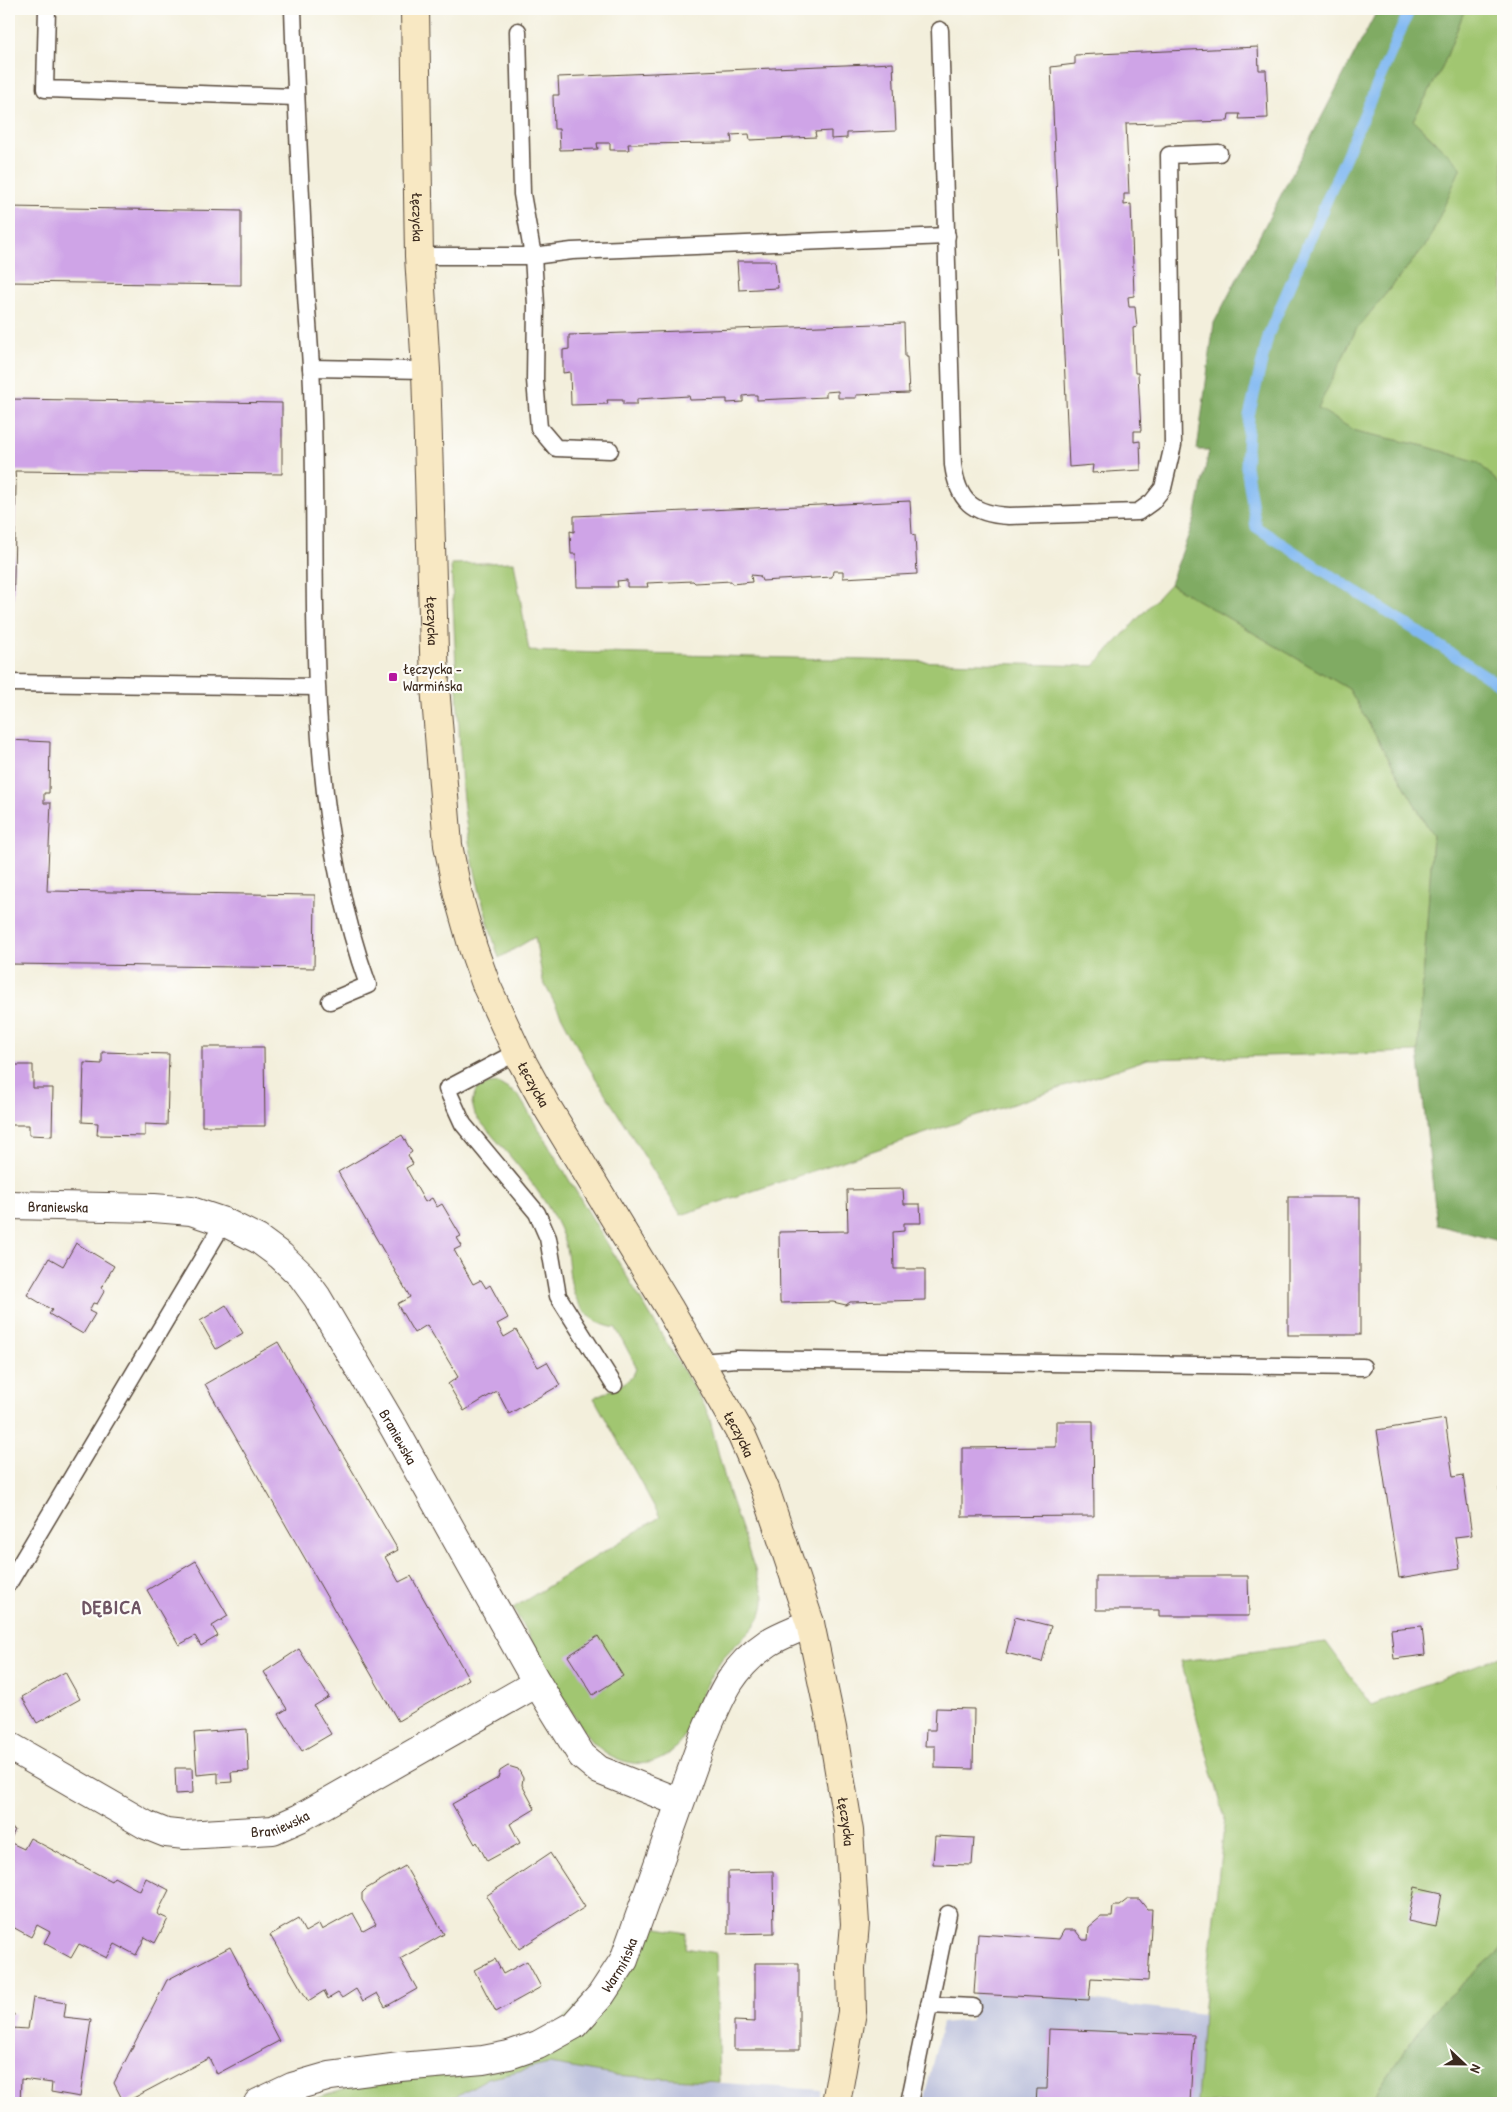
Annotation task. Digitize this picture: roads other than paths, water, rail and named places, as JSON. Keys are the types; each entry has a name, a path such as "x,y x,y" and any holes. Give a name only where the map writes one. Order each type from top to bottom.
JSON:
{"main road":[{"name":"Łęczycka","path":"415,9 419,256 426,370 435,686 448,845 458,895 473,948 487,987 517,1052 551,1114 700,1362 742,1436 765,1489 810,1623 832,1728 849,1831 854,1915 851,1968 852,2012 836,2103"}],"street":[{"name":"Braniewska","path":"9,1205 154,1208 191,1211 224,1222 258,1240 281,1256 301,1275 317,1296 393,1426 536,1683 582,1756 599,1770 679,1802"},
{"name":"Warmińska","path":"258,2103 292,2087 330,2076 400,2067 484,2060 509,2055 538,2044 574,2025 600,1995 624,1960 679,1802 719,1698 734,1672 768,1642 810,1623"},
{"name":"Braniewska","path":"9,1746 146,1825 166,1833 185,1835 273,1830 300,1818 536,1683"}],"lane":[{"path":"47,9 45,89 296,97"},
{"path":"293,9 311,368 316,687 323,781 331,846 344,910 368,984 330,1001"},
{"path":"518,30 522,194 533,256 536,305 535,380 538,428 556,448 610,450"},
{"path":"940,30 953,465 958,489 964,500 990,515 1138,512 1152,502 1163,488 1174,445 1169,155 1220,154"},
{"path":"419,256 533,256 582,250 947,236"},
{"path":"311,368 426,370"},
{"path":"9,683 316,687"},
{"path":"517,1052 447,1089 463,1124 537,1214 548,1238 558,1296 614,1385"},
{"path":"9,1582 224,1222"},
{"path":"700,1362 736,1359 1363,1367"},
{"path":"909,2103 948,1914"},
{"path":"929,2005 973,2007"}],"waterway":[{"path":"1410,9 1269,333 1249,416 1246,466 1256,527 1503,687"}],"place":[{"name":"Łęczycka - Warmińska","path":"393,677"}],"district":[{"name":"DĘBICA","path":"112,1606"}]}
